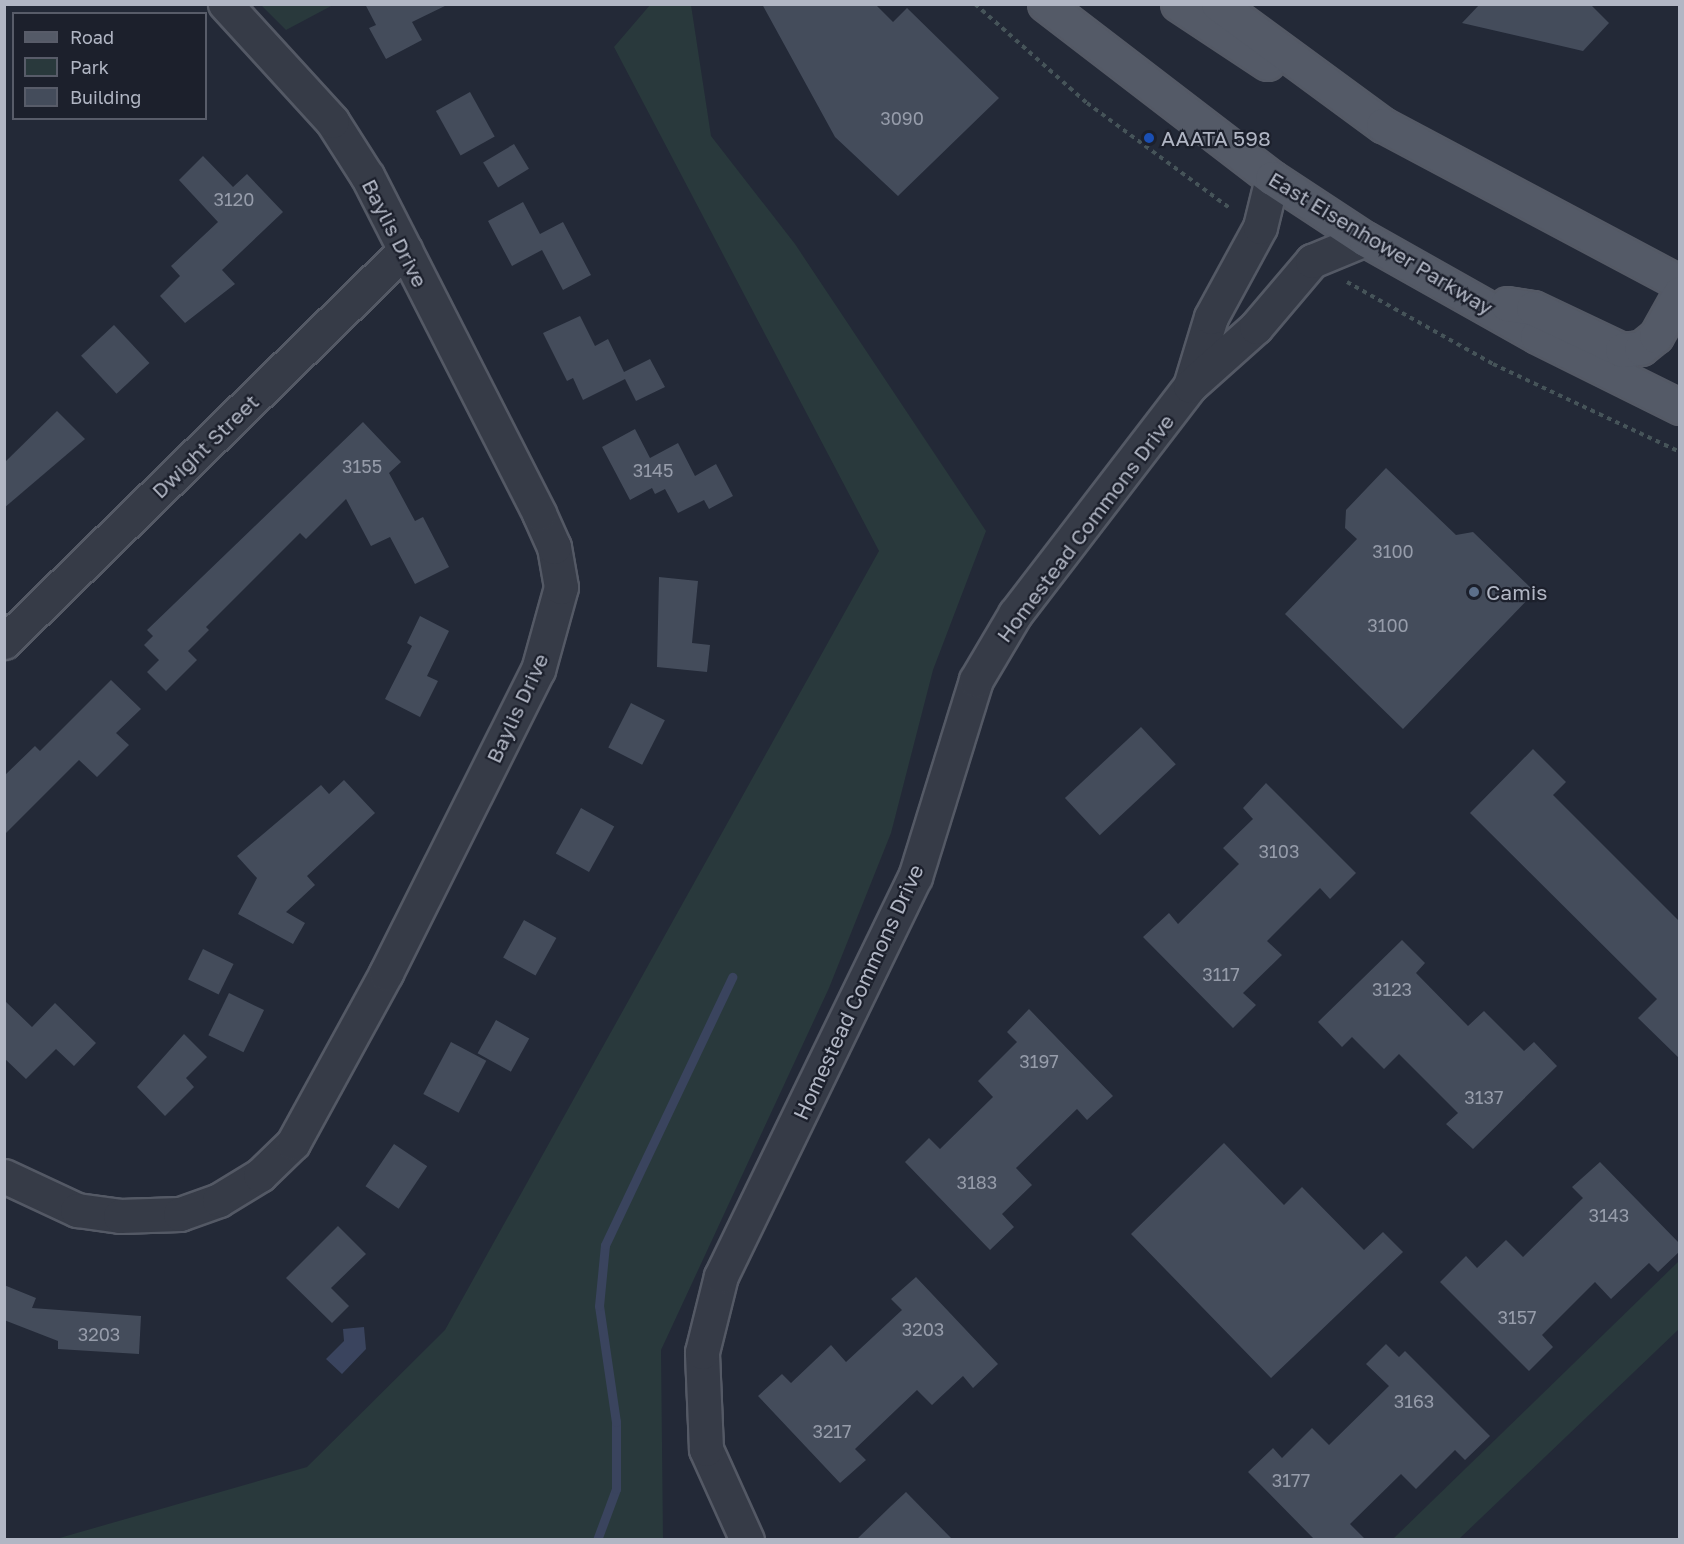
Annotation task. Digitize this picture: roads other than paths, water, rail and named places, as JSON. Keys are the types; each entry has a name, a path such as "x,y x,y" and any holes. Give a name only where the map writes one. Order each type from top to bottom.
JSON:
{"main road":[{"name":"East Eisenhower Parkway","path":"1045,4 1080,18 1272,178 1365,239 1478,304 1680,407"},
{"path":"1178,4 1238,49 1266,63 1302,69"},
{"path":"1218,4 1302,69 1468,173 1680,283"},
{"path":"1478,304 1533,308 1622,350 1641,348 1656,336 1680,293"}],"street":[{"name":"Baylis Drive","path":"4,1176 77,1210 120,1216 180,1214 219,1200 260,1175 293,1143 320,1100 538,670 561,587 554,547 405,250 332,121 225,4"},
{"name":"Homestead Commons Drive","path":"1190,386 1211,317 1260,227 1272,178"},
{"name":"Homestead Commons Drive","path":"747,1539 706,1449 702,1352 721,1276 915,877 976,680 1015,614 1190,386 1256,327 1312,261 1365,239"},
{"name":"Dwight Street","path":"4,642 405,250"}],"water":[{"path":"364,1327 366,1349 342,1374 326,1359 344,1341 343,1329"}],"waterway":[{"path":"597,1540 616,1489 616,1422 599,1306 605,1245 732,977"}],"place":[{"name":"AAATA 598","path":"1149,138"},
{"name":"Camis","path":"1474,592"}]}
